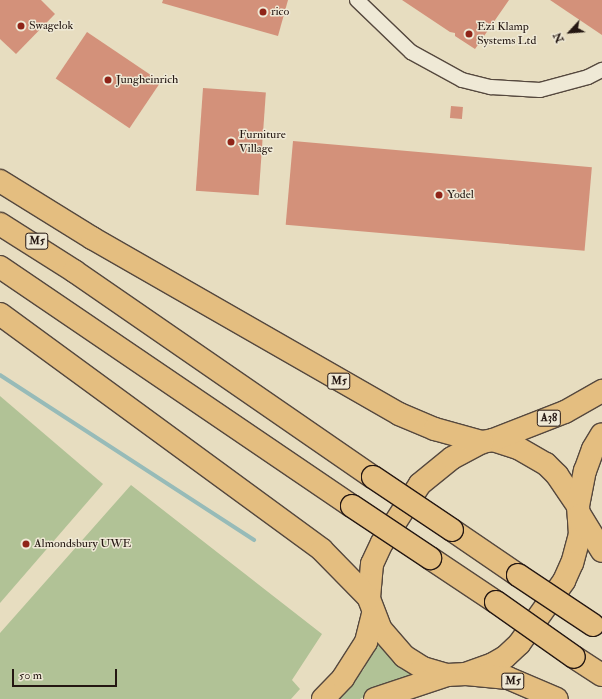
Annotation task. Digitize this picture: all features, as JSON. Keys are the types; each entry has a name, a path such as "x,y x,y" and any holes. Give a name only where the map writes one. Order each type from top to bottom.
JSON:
{"main road":[{"name":"M5","path":"0,181 92,238 392,410 435,429 488,441"},
{"name":"M5","path":"0,210 74,271"},
{"name":"M5","path":"0,224 74,271 597,629"},
{"path":"0,267 602,675"},
{"path":"0,273 54,304"},
{"path":"0,314 322,550 371,606 382,630 404,656 423,668 457,674"},
{"name":"A38","path":"488,441 566,412 602,391"},
{"path":"375,699 457,674 505,657 519,644 564,581 572,563 580,534 579,511 585,471 593,449 602,434"},
{"path":"323,699 343,678 366,642 371,606 372,564 382,543 420,484 452,458 488,441 518,448 546,464 557,475 602,551"},
{"name":"M5","path":"457,674 508,678 557,699"}],"street":[{"path":"356,0 411,52 462,80 491,87 540,90 588,77 602,70"}],"green space":[{"name":"Almondsbury UWE","path":"0,396 103,484 0,603"},
{"path":"131,485 322,634 292,680 300,689 291,699 0,699 0,633"},
{"path":"377,638 417,673 360,699 338,699 364,669"}],"building":[{"name":"Swagelok","path":"0,0 41,0 55,14 16,54 0,39"},
{"path":"163,0 288,0 278,36 162,3"},
{"name":"Ezi Klamp Systems Ltd","path":"402,0 509,0 475,49 455,36 455,33 450,32"},
{"path":"550,0 602,0 602,35"},
{"name":"Jungheinrich","path":"87,32 161,82 129,128 56,78"},
{"name":"Furniture Village","path":"203,88 266,92 259,195 196,191"},
{"path":"451,106 463,107 462,119 450,118"},
{"name":"Yodel","path":"293,141 592,167 585,251 286,225"}],"waterway":[{"path":"0,375 254,540"}],"place":[{"name":"rico","path":"263,12"},
{"name":"Swagelok","path":"21,26"},
{"name":"Ezi Klamp Systems Ltd","path":"469,34"},
{"name":"Jungheinrich","path":"108,80"},
{"name":"Furniture Village","path":"231,142"},
{"name":"Yodel","path":"439,195"},
{"name":"Almondsbury UWE","path":"26,544"}]}
